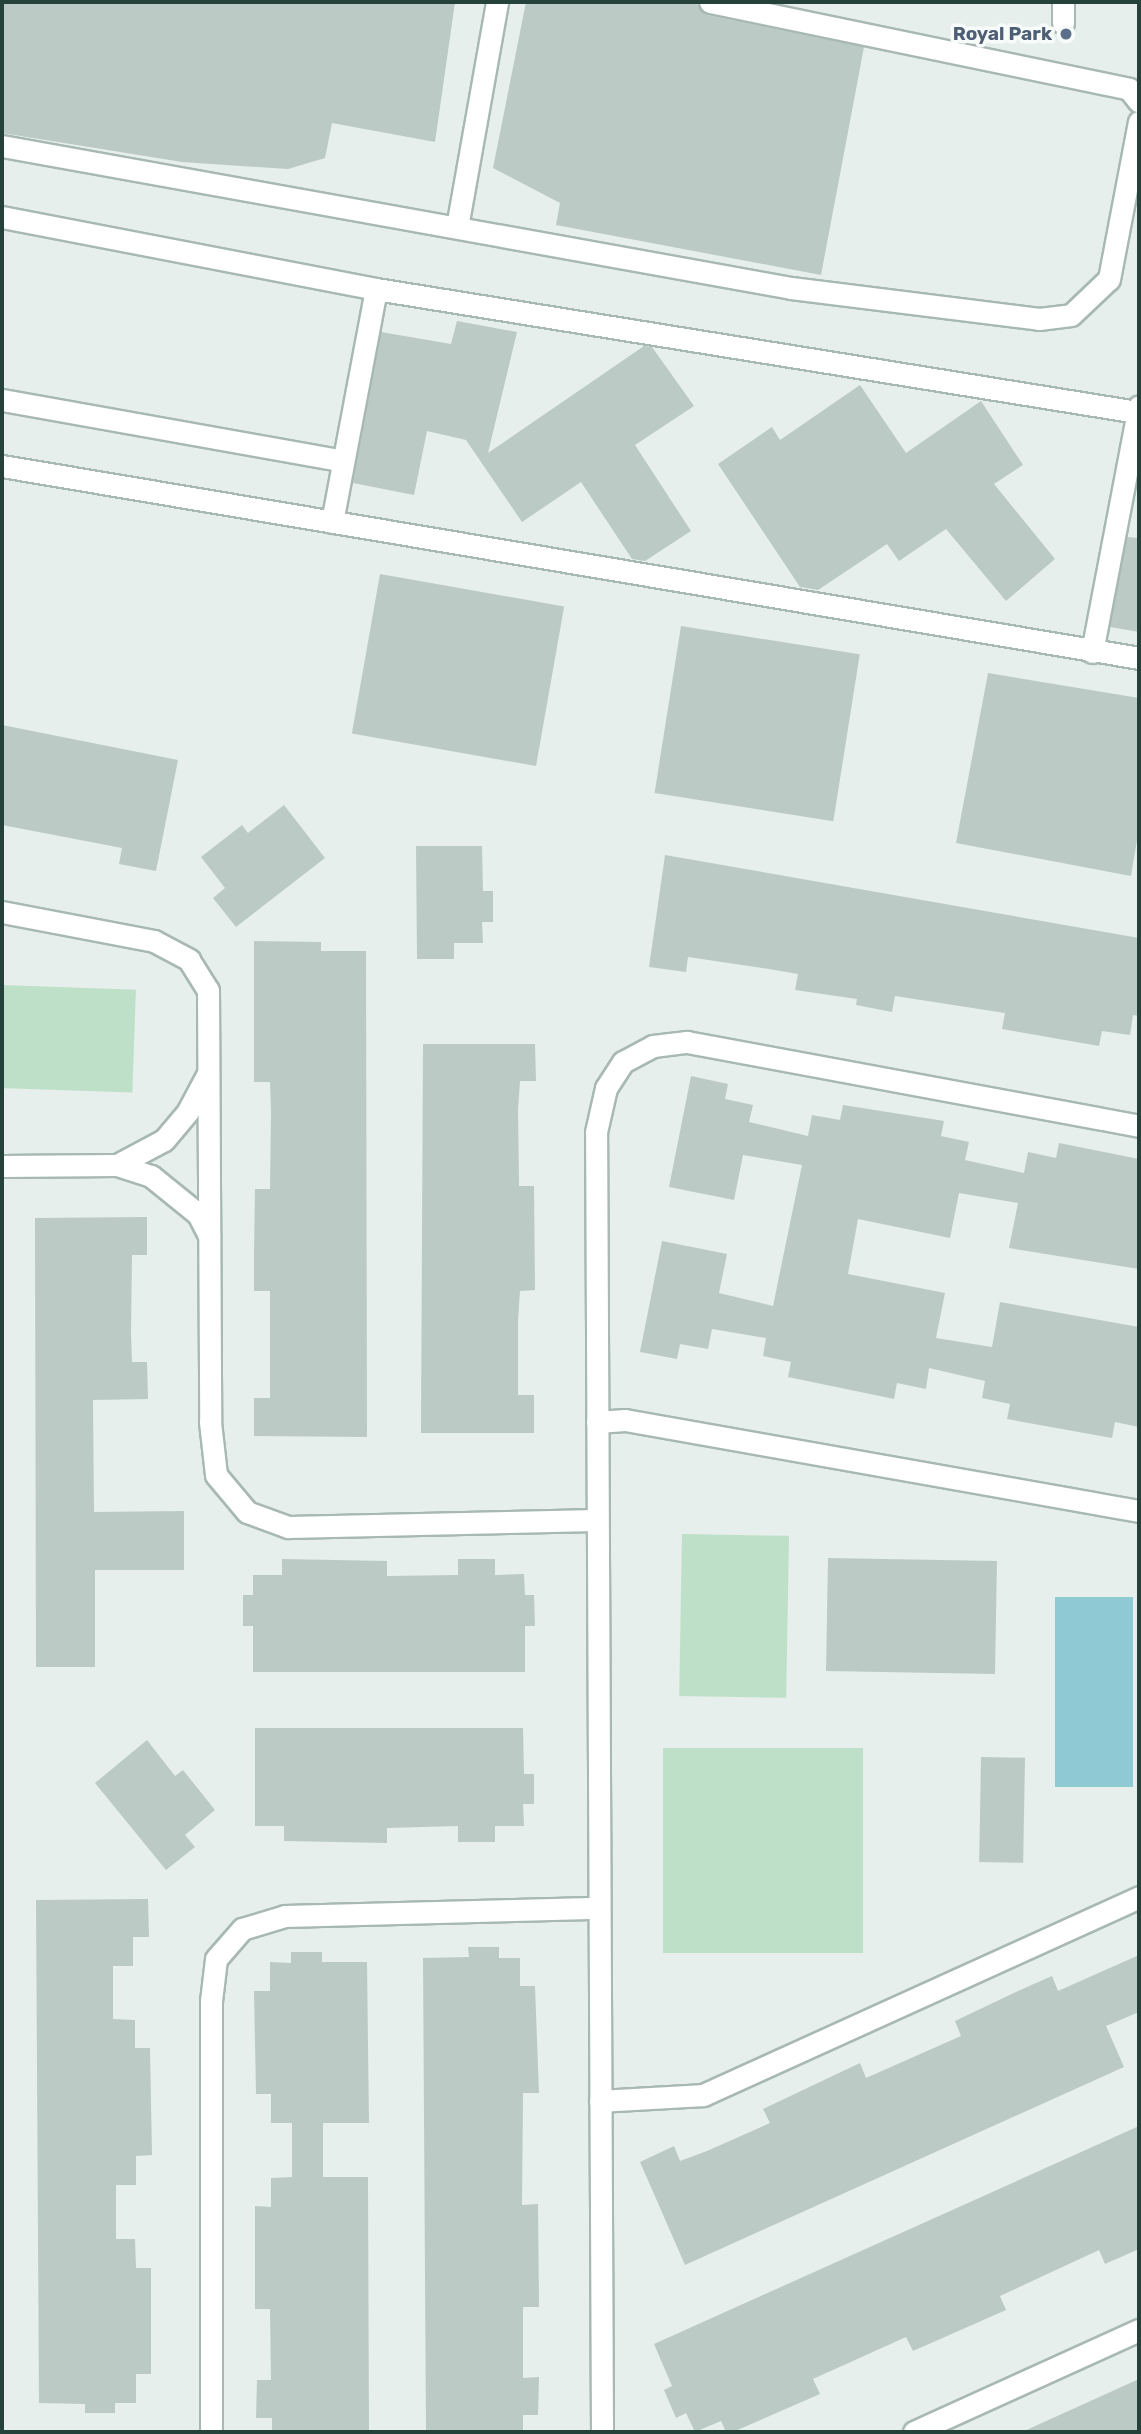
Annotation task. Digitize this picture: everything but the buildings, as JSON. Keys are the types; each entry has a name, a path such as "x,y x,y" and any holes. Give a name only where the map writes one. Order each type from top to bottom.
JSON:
{"street":[{"path":"457,227 497,2"},
{"path":"710,2 1129,89 1139,102"},
{"path":"2,146 791,288 1039,319 1071,315 1109,279 1139,122"},
{"path":"2,217 376,289 1138,409 1092,652"},
{"path":"332,522 376,289"},
{"path":"2,400 343,461"},
{"path":"2,466 1139,658"},
{"path":"2,912 154,941 189,960 208,990 212,1241 210,1422 216,1475 247,1512 288,1527 596,1520"},
{"path":"602,2432 596,1132 606,1088 623,1062 653,1046 687,1042 1139,1126"},
{"path":"117,1165 164,1140 188,1111 208,1074"},
{"path":"2,1166 117,1165 151,1176 177,1194 198,1214 212,1241"},
{"path":"597,1422 625,1420 1139,1511"},
{"path":"600,2101 703,2095 1139,1897"},
{"path":"211,2432 211,2001 216,1959 242,1929 285,1916 599,1908"},
{"path":"914,2432 1139,2330"}],"green space":[{"path":"2,985 136,990 132,1093 2,1088"},
{"path":"682,1534 789,1536 786,1698 679,1696"},
{"path":"663,1748 863,1748 863,1953 663,1953"}],"water":[{"path":"1055,1597 1133,1597 1133,1787 1055,1787"}],"place":[{"name":"Royal Park","path":"1066,34"}]}
